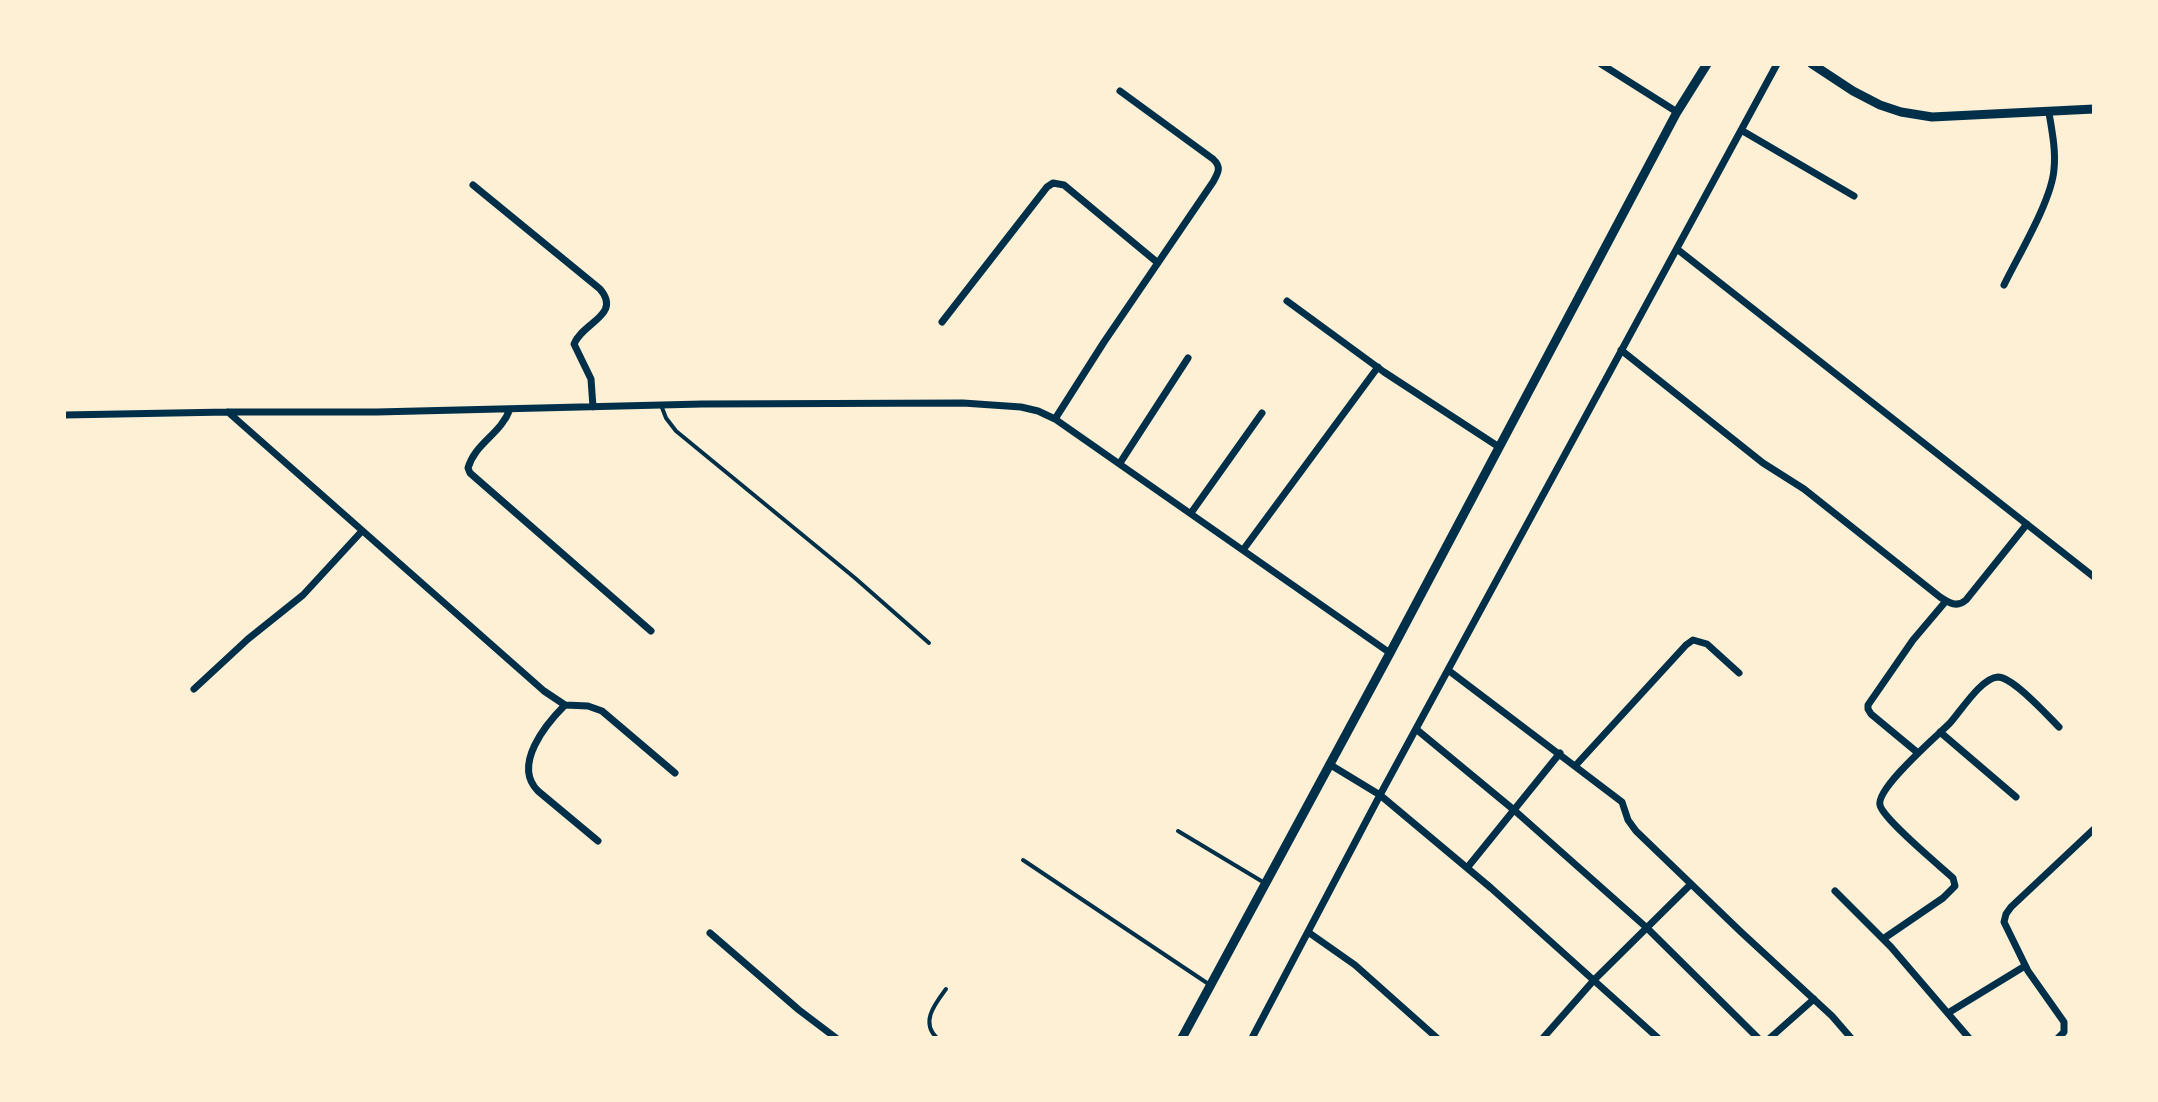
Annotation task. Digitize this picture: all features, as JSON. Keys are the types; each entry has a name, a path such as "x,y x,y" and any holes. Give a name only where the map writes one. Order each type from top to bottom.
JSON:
{"street":[{"path":"1601,64 1677,112"},
{"path":"1182,1038 1677,112 1707,64"},
{"path":"1252,1038 1380,795 1777,64"},
{"path":"1812,64 1880,105 1932,117 2094,109"},
{"path":"1055,419 1213,182 1219,166 1120,91"},
{"path":"2004,285 2042,208 2054,173 2049,113"},
{"path":"1741,130 1854,196"},
{"path":"942,322 1053,183 1064,185 1158,263"},
{"path":"473,185 606,296 605,312 576,338 574,344 591,379 593,407"},
{"path":"1677,249 2094,577"},
{"path":"1287,301 1378,367 1499,447"},
{"path":"1621,350 1763,463 1804,489 1946,601 1957,605 1966,600 2027,524"},
{"path":"1120,463 1188,358"},
{"path":"1243,550 1378,367"},
{"path":"64,415 661,405 999,404 1038,411 1120,463 1390,653"},
{"path":"510,409 501,427 473,457 468,468 470,473 651,631"},
{"path":"228,412 544,691 565,705 588,706 602,711 675,773"},
{"path":"1191,513 1262,413"},
{"path":"194,689 248,639 303,595 362,531"},
{"path":"1918,753 1871,714 1868,705 1913,640 1946,601"},
{"path":"1576,765 1693,640 1707,644 1739,673"},
{"path":"1448,670 1622,802 1628,820 1636,831 1832,1016 1851,1038"},
{"path":"1883,939 1943,898 1955,886 1953,878 1881,809 1879,803 1885,789 1953,720 1978,689 1995,677 2017,687 2059,727"},
{"path":"565,705 539,736 528,769 529,781 598,841"},
{"path":"1416,729 1514,810 1647,928 1758,1038"},
{"path":"1940,732 2016,797"},
{"path":"1467,868 1560,753"},
{"path":"1329,764 1380,795 1658,1038"},
{"path":"2058,1038 2064,1032 2064,1022 2025,966 2004,922 2011,907 2094,829"},
{"path":"1543,1038 1594,980 1691,884"},
{"path":"1835,891 1883,939 1969,1038"},
{"path":"1308,932 1355,965 1437,1038"},
{"path":"710,933 836,1038"},
{"path":"1948,1013 2025,966"},
{"path":"1770,1038 1814,999"}],"lane":[{"path":"661,405 676,431 929,643"},
{"path":"1178,831 1265,883"},
{"path":"1023,860 1210,985"},
{"path":"937,1038 928,1025 932,1008 946,989"}]}
